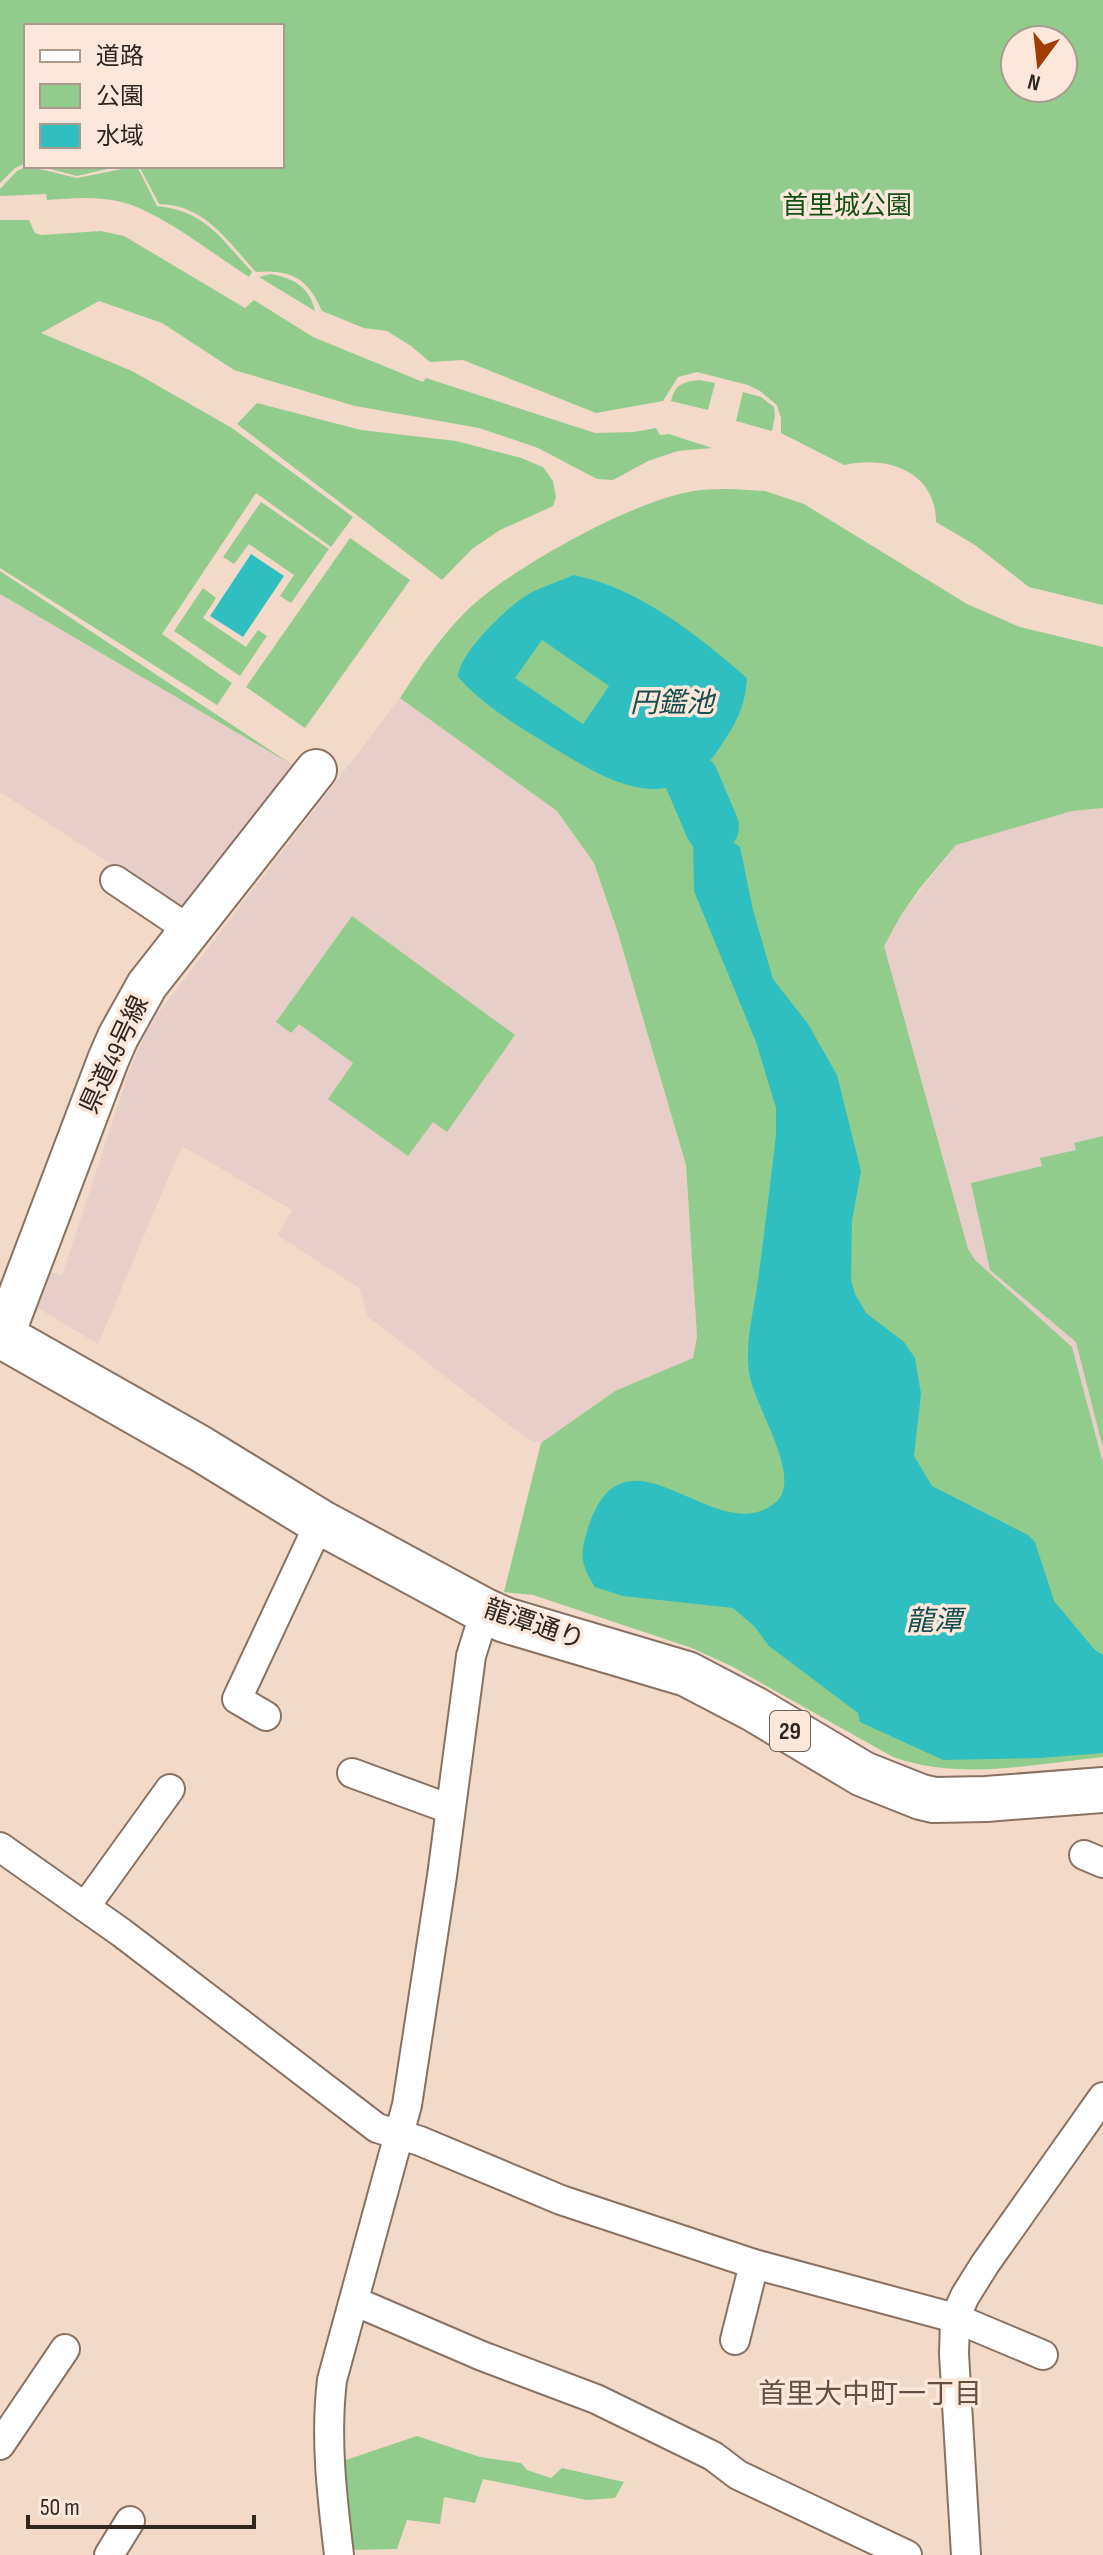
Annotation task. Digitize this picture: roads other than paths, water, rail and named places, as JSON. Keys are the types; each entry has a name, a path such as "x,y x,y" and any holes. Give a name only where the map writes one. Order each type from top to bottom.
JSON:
{"main road":[{"name":"県道49号線","path":"1,1339 118,1037 147,985 316,770"},
{"name":"龍潭通り","path":"1,1339 201,1449 320,1522 485,1611 505,1620 687,1674 754,1709 863,1774 934,1800 1103,1790"}],"street":[{"path":"115,880 191,931"},
{"path":"266,1716 237,1699 320,1522"},
{"path":"339,2555 329,2464 328,2415 332,2380 407,2105 471,1656 485,1611"},
{"path":"352,1773 450,1809"},
{"path":"85,1907 170,1789"},
{"path":"0,1847 85,1907 377,2128 420,2141 561,2200 754,2264 955,2318 1043,2355"},
{"path":"966,2555 954,2354 955,2318 985,2264 1103,2097"},
{"path":"735,2340 754,2264"},
{"path":"354,2301 482,2356 596,2399 713,2456 738,2475 907,2555"},
{"path":"0,2445 65,2349"},
{"path":"109,2555 130,2521"}],"water":[{"path":"251,554 284,576 243,637 210,616"},
{"name":"円鑑池","path":"573,575 620,590 666,615 747,678 741,708 729,733 699,771 680,784 659,789 638,788 595,772 502,715 458,677 473,646 503,614 527,595","holes":["542,640 609,686 583,724 515,678"]},
{"name":"龍潭","path":"712,827 740,847 753,910 773,979 808,1024 837,1075 861,1171 852,1221 851,1280 866,1313 904,1342 915,1358 921,1394 914,1456 932,1486 1028,1535 1035,1542 1054,1601 1095,1650 1103,1655 1103,1753 943,1760 860,1722 858,1713 769,1646 754,1626 733,1608 623,1596 595,1587 586,1571 583,1550 589,1525 606,1494 626,1482 649,1482 727,1512 753,1513 776,1502 783,1491 781,1459 752,1386 748,1362 776,1135 776,1108 756,1042 694,891 693,837 699,830"}],"waterway":[{"path":"692,780 712,827"}],"district":[{"name":"首里大中町一丁目","path":"870,2394"}],"park label":[{"name":"首里城公園","path":"847,206"}]}
